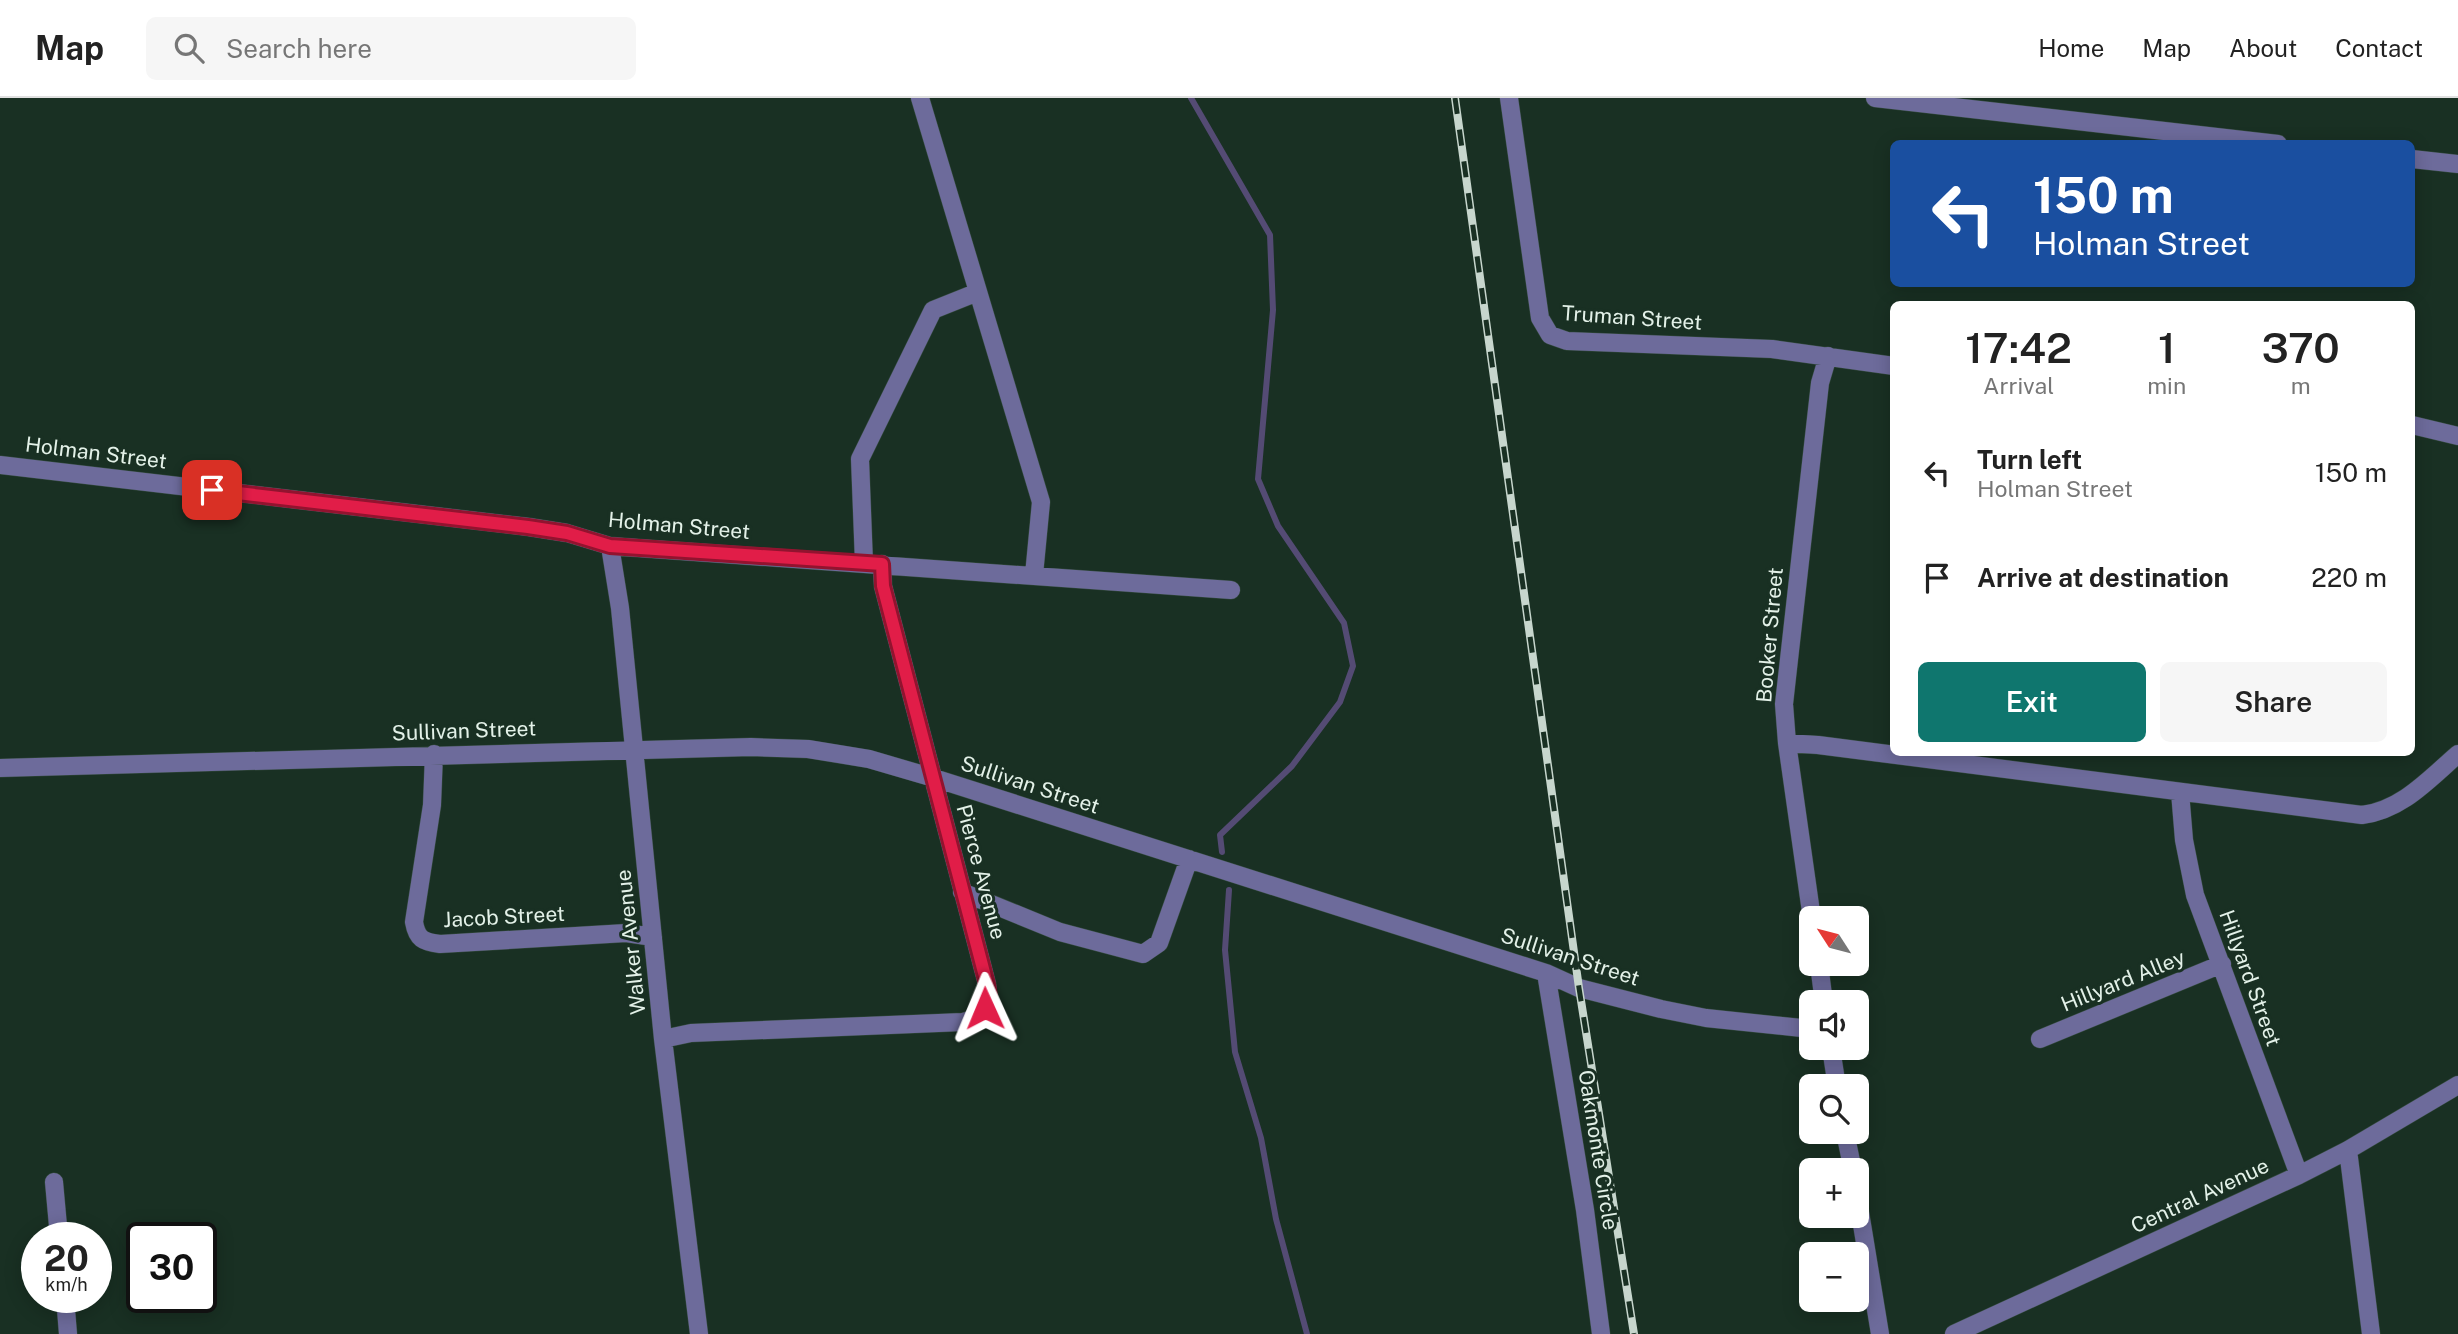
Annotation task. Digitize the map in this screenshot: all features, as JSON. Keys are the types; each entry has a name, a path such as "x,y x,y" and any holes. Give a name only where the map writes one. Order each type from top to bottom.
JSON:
{"street":[{"path":"920,98 1041,502 1034,575"},
{"name":"Truman Street","path":"1509,98 1540,318 1550,335 1567,341 1772,349 1828,356"},
{"path":"1875,98 2243,140"},
{"path":"2415,159 2458,164"},
{"name":"Pierce Avenue","path":"663,1039 691,1033 970,1020 985,1008 989,996 883,586 873,563 860,459 933,310 978,292"},
{"path":"1828,356 1890,365"},
{"name":"Booker Street","path":"1810,906 1784,704 1820,383 1828,356"},
{"path":"2415,426 2458,436"},
{"name":"Holman Street","path":"0,465 528,527 567,533 610,546 1231,590"},
{"name":"Walker Avenue","path":"610,546 635,748 663,1039 699,1334"},
{"path":"1787,743 1890,754"},
{"name":"Sullivan Street","path":"0,768 635,748 808,749 869,760 934,778 1546,973 1579,988 1706,1018 1799,1028"},
{"name":"Jacob Street","path":"434,754 432,805 414,922 416,934 421,940 440,944 626,933 653,937"},
{"path":"1903,756 2362,815 2379,813 2398,805 2458,754"},
{"name":"Hillyard Street","path":"2180,792 2192,881 2299,1175"},
{"path":"962,892 1060,932 1143,954 1159,943 1189,859"},
{"name":"Hillyard Alley","path":"2040,1039 2222,964"},
{"name":"Oakmonte Circle","path":"1546,973 1585,1210 1601,1334"},
{"name":"Central Avenue","path":"1954,1334 2299,1175 2348,1150 2458,1085"},
{"path":"2348,1150 2371,1334"},
{"path":"54,1182 58,1222"},
{"path":"1863,1228 1880,1334"},
{"path":"66,1313 68,1334"}],"waterway":[{"path":"1191,98 1270,235 1273,310 1258,479 1278,526 1344,623 1353,666 1340,702 1292,766 1220,835 1222,852"},
{"path":"1229,890 1225,950 1235,1052 1261,1138 1276,1219 1307,1334"}],"railway":[{"path":"1455,98 1579,988 1634,1334"}],"route":[{"path":"212,490 528,527 567,533 610,546 882,564 883,586 987,984 989,996 985,1008"}]}
